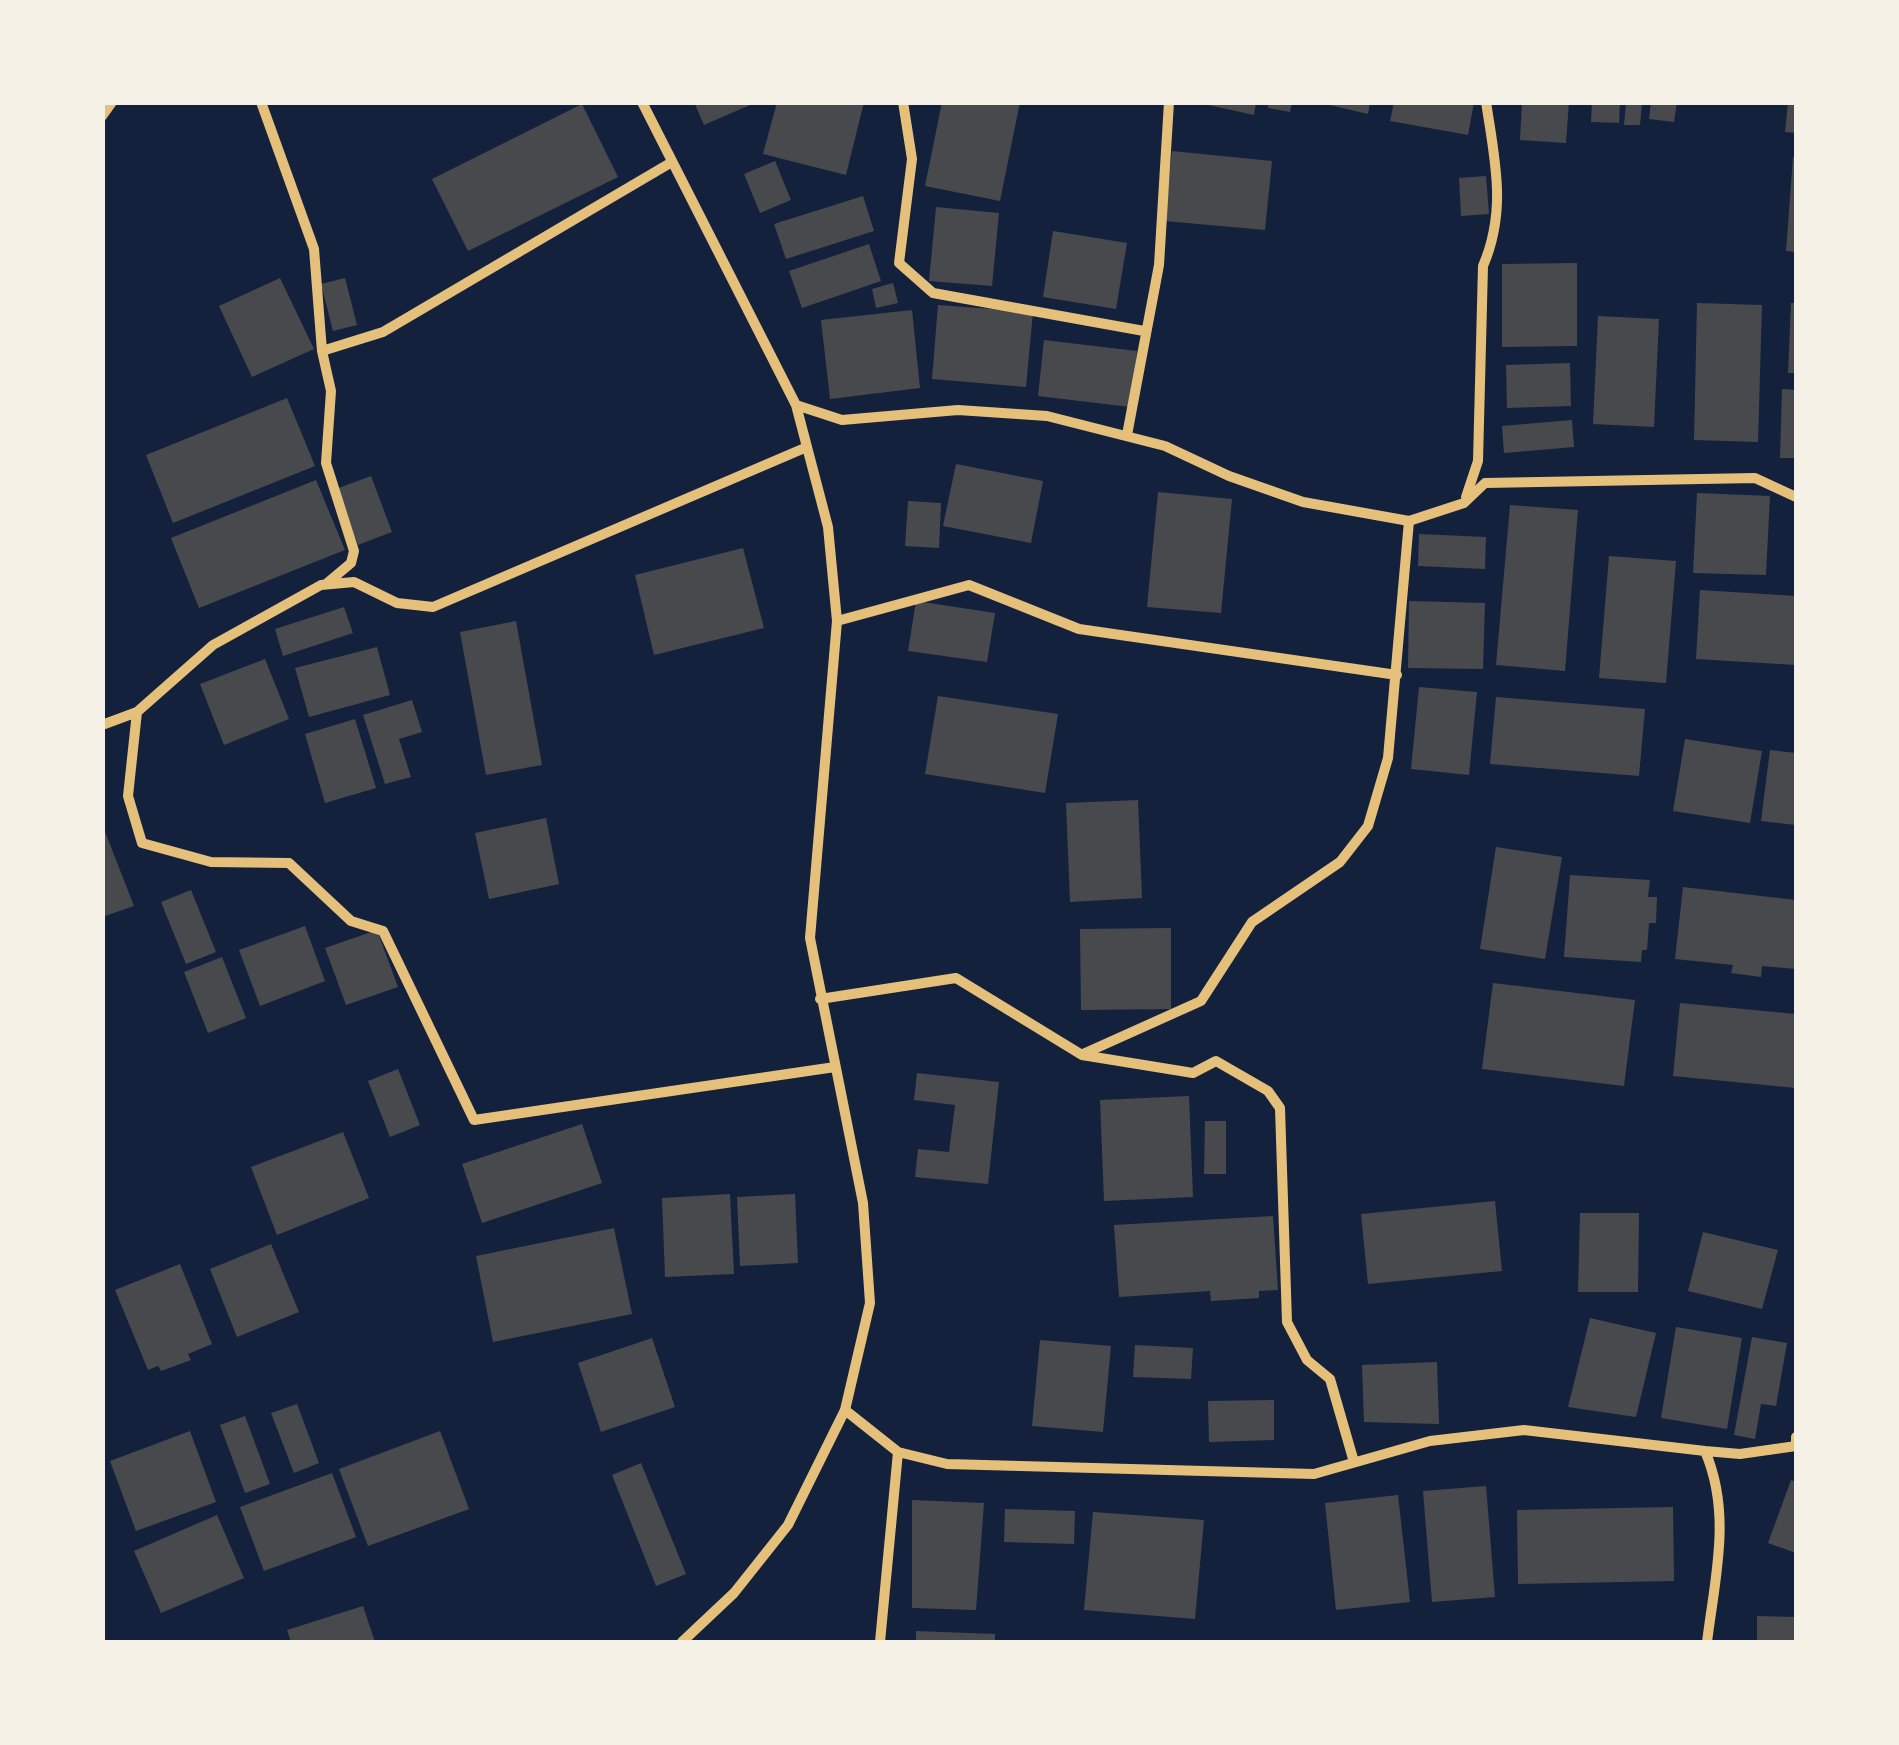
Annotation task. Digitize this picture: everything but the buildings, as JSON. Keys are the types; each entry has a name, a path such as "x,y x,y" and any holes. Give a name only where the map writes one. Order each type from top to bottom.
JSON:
{"street":[{"path":"102,116 112,102"},
{"path":"102,725 138,712 214,645 273,608 326,584 351,563 354,551 326,464 331,391 322,351 314,249 260,102"},
{"path":"642,102 796,405 828,527 837,621 810,938 863,1203 870,1304 846,1410 788,1524 734,1592 682,1642"},
{"path":"903,102 912,159 899,263 933,293 1144,331"},
{"path":"1127,435 1159,265 1170,102"},
{"path":"1464,503 1478,462 1483,266 1495,238 1500,184 1486,102"},
{"path":"322,351 383,332 672,162"},
{"path":"796,405 842,420 958,410 1048,416 1166,446 1229,476 1303,502 1409,521 1464,503 1485,484 1755,478 1796,497"},
{"path":"326,584 354,582 396,603 433,607 807,447"},
{"path":"1082,1055 1201,1001 1252,922 1340,862 1368,826 1388,758 1409,521"},
{"path":"837,621 968,586 1079,629 1397,675"},
{"path":"138,712 128,796 142,844 211,862 288,863 351,920 382,930 474,1120 836,1067"},
{"path":"820,1000 956,978 1082,1055 1194,1073 1216,1062 1268,1091 1280,1108 1287,1322 1308,1360 1330,1379 1354,1462"},
{"path":"846,1410 898,1452 946,1464 1314,1474 1430,1442 1524,1430 1740,1454 1796,1446 1796,1437"},
{"path":"880,1642 898,1452"},
{"path":"1706,1452 1717,1478 1722,1518 1707,1642"}]}
